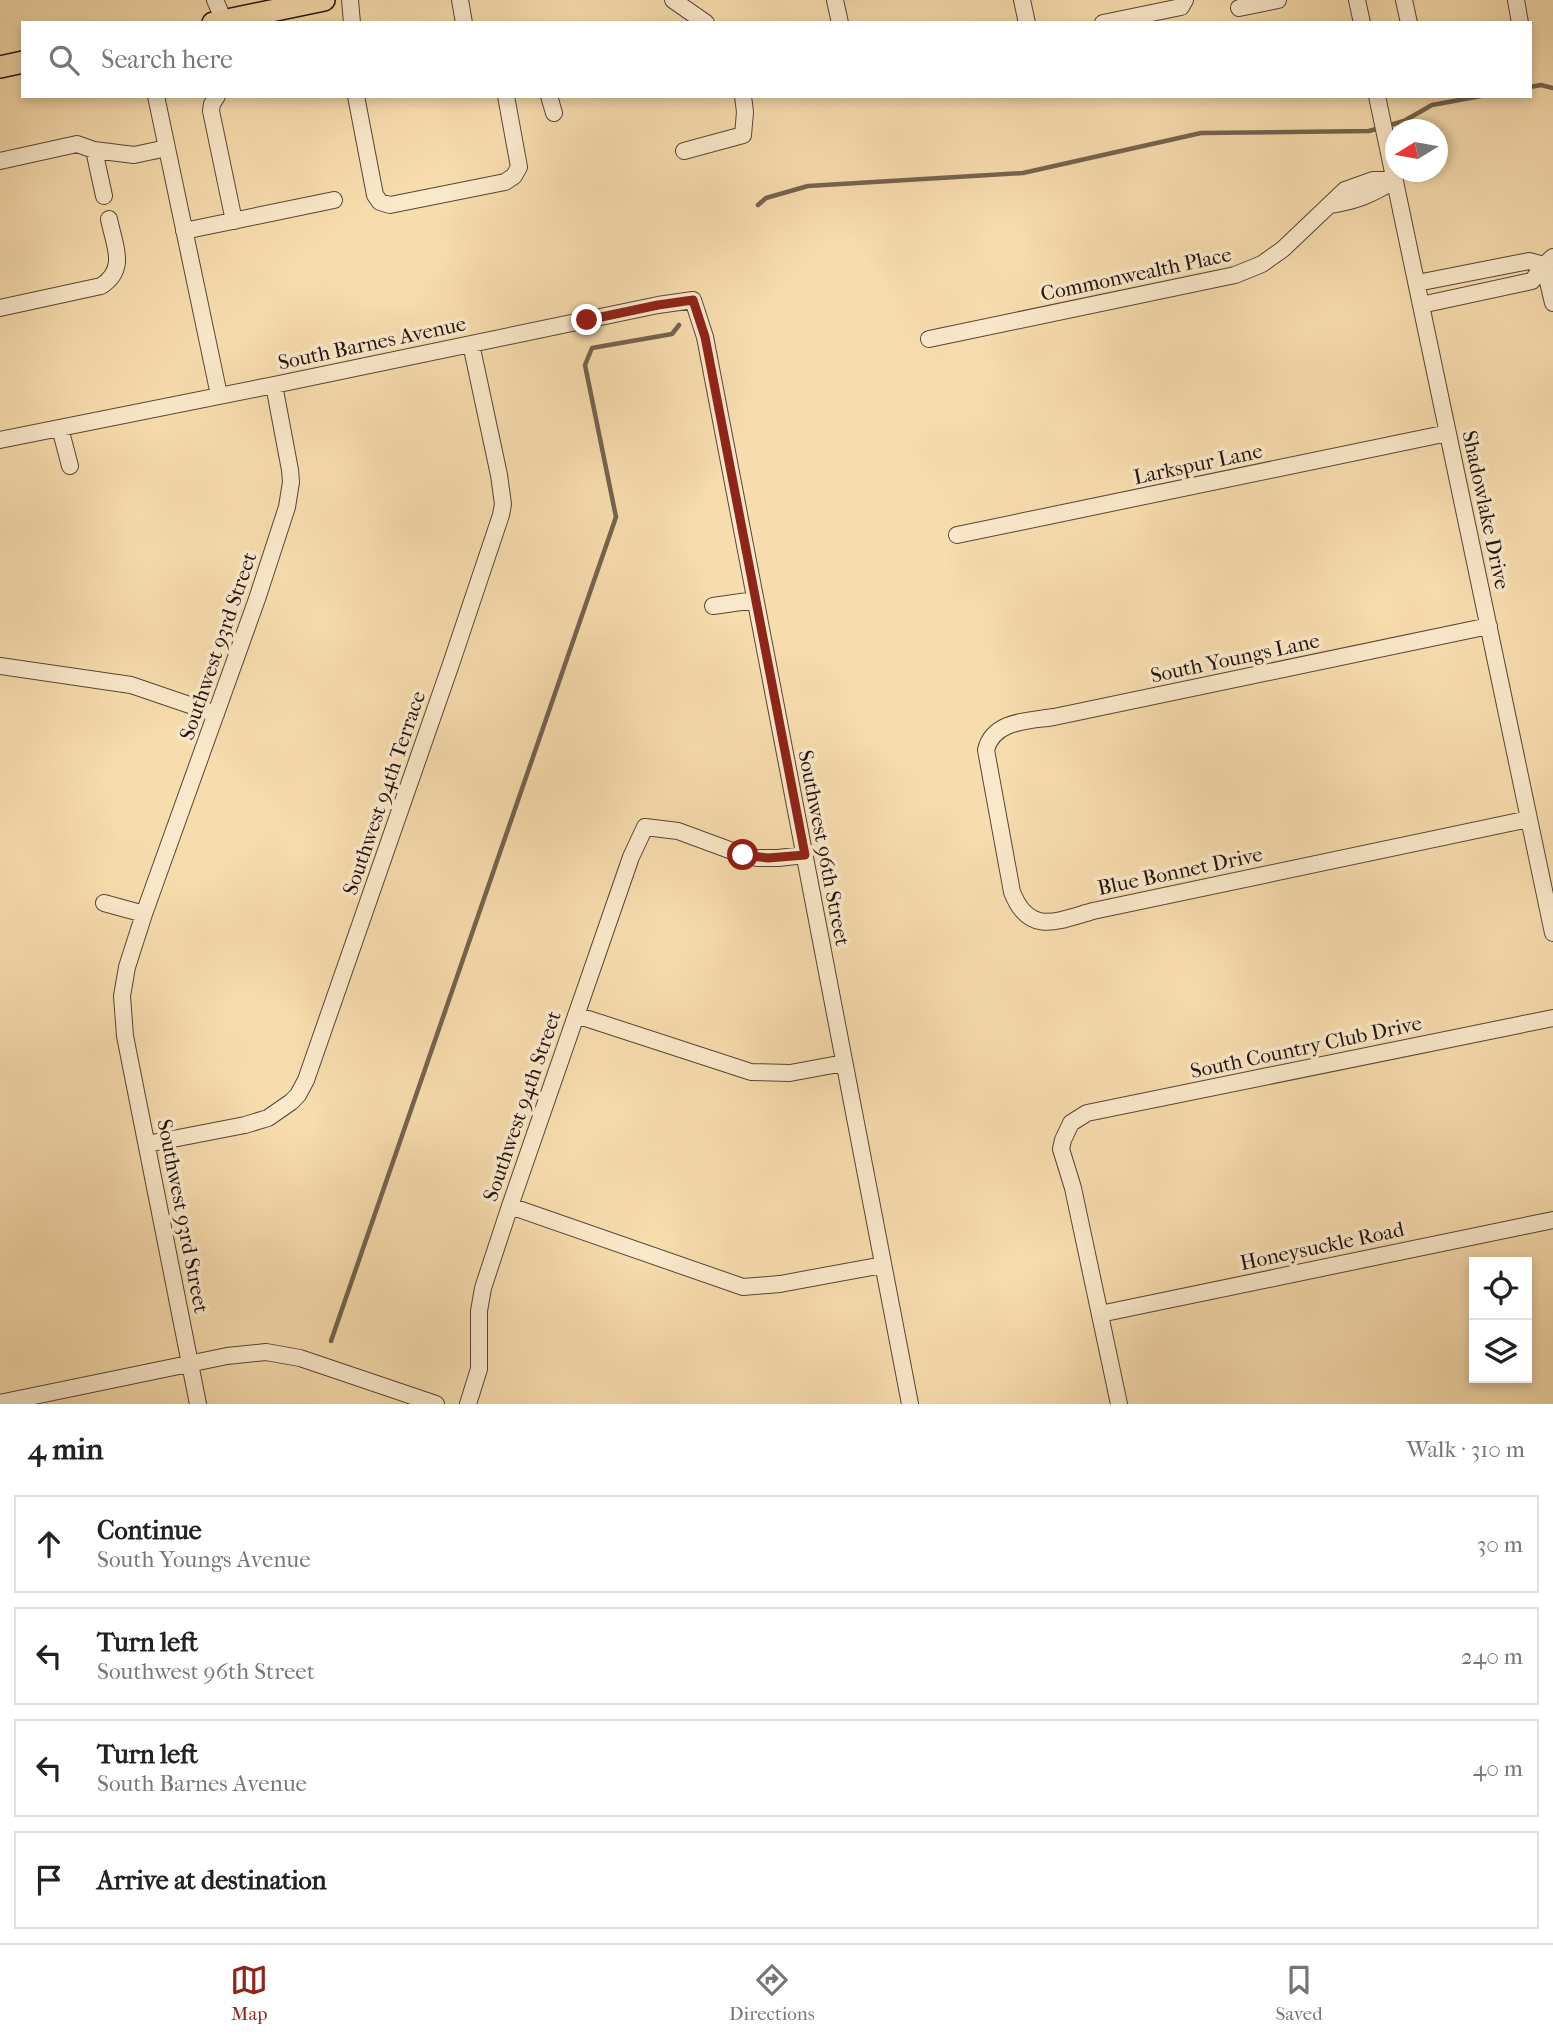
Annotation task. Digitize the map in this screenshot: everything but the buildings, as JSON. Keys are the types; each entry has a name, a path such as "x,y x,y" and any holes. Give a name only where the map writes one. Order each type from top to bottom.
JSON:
{"main road":[{"path":"224,21 277,5 324,0"},
{"path":"0,67 21,62"}],"street":[{"path":"215,0 221,21"},
{"path":"350,0 352,21"},
{"path":"460,0 464,21"},
{"path":"673,0 703,21"},
{"path":"835,0 840,21"},
{"path":"1022,0 1027,21"},
{"path":"1114,21 1181,7 1185,0"},
{"path":"1237,3 1279,0"},
{"path":"1357,0 1362,21"},
{"path":"1404,0 1409,21"},
{"path":"1516,0 1520,21"},
{"path":"156,98 219,395"},
{"path":"216,98 211,111 234,221"},
{"path":"356,98 375,195 380,202 390,205 505,182 514,176 519,167 506,98"},
{"path":"550,98 554,113"},
{"path":"684,152 743,135 743,98"},
{"name":"Shadowlake Drive","path":"1378,99 1385,132"},
{"path":"0,161 77,144 94,150 134,155 167,148"},
{"path":"94,150 104,196"},
{"name":"Commonwealth Place","path":"929,339 1235,275 1272,257 1345,190 1373,180 1385,180"},
{"name":"Shadowlake Drive","path":"1395,182 1553,933"},
{"path":"184,231 334,200"},
{"path":"0,308 101,286 108,282 118,264 109,219"},
{"path":"1417,283 1529,261 1549,261"},
{"path":"1421,305 1532,281 1549,261"},
{"path":"1549,261 1553,303"},
{"path":"1486,269 1489,289"},
{"name":"South Barnes Avenue","path":"0,440 693,300"},
{"name":"Southwest 96th Street","path":"693,300 705,337 910,1404"},
{"name":"Southwest 94th Terrace","path":"147,1144 268,1118 291,1102 306,1080 501,515 503,504 499,475 471,344"},
{"name":"Southwest 93rd Street","path":"198,1404 125,1036 122,996 127,967 144,914 257,599 289,496 289,461 274,385"},
{"path":"60,428 70,466"},
{"name":"Larkspur Lane","path":"957,535 1448,433"},
{"path":"713,606 755,600"},
{"name":"South Youngs Lane","path":"993,735 1016,723 1081,712 1489,626"},
{"path":"0,666 131,685 216,714"},
{"name":"Blue Bonnet Drive","path":"993,735 987,746 986,759 999,812 1012,892 1023,913 1045,922 1529,819"},
{"name":"Southwest 94th Street","path":"468,1404 479,1369 480,1301 510,1206 631,857 645,827 678,831 757,858 805,855"},
{"path":"104,902 144,914"},
{"path":"576,1015 751,1072 790,1073 844,1063"},
{"name":"South Country Club Drive","path":"1100,1314 1073,1188 1061,1149 1071,1123 1087,1113 1553,1018"},
{"path":"510,1206 743,1287 780,1284 883,1265"},
{"name":"Honeysuckle Road","path":"1100,1314 1553,1220"},
{"path":"1100,1314 1119,1404"},
{"path":"0,1404 250,1353 280,1354 324,1365 436,1404"}],"waterway":[{"path":"1532,87 1541,85 1553,88"},
{"path":"758,205 766,198 808,186 1023,173 1201,133 1369,131 1404,121 1432,105 1470,98"},
{"path":"331,1341 616,517 585,365 592,348 672,334 679,325"}],"route":[{"path":"587,320 693,300 705,337 805,855 757,858 743,855"}]}
